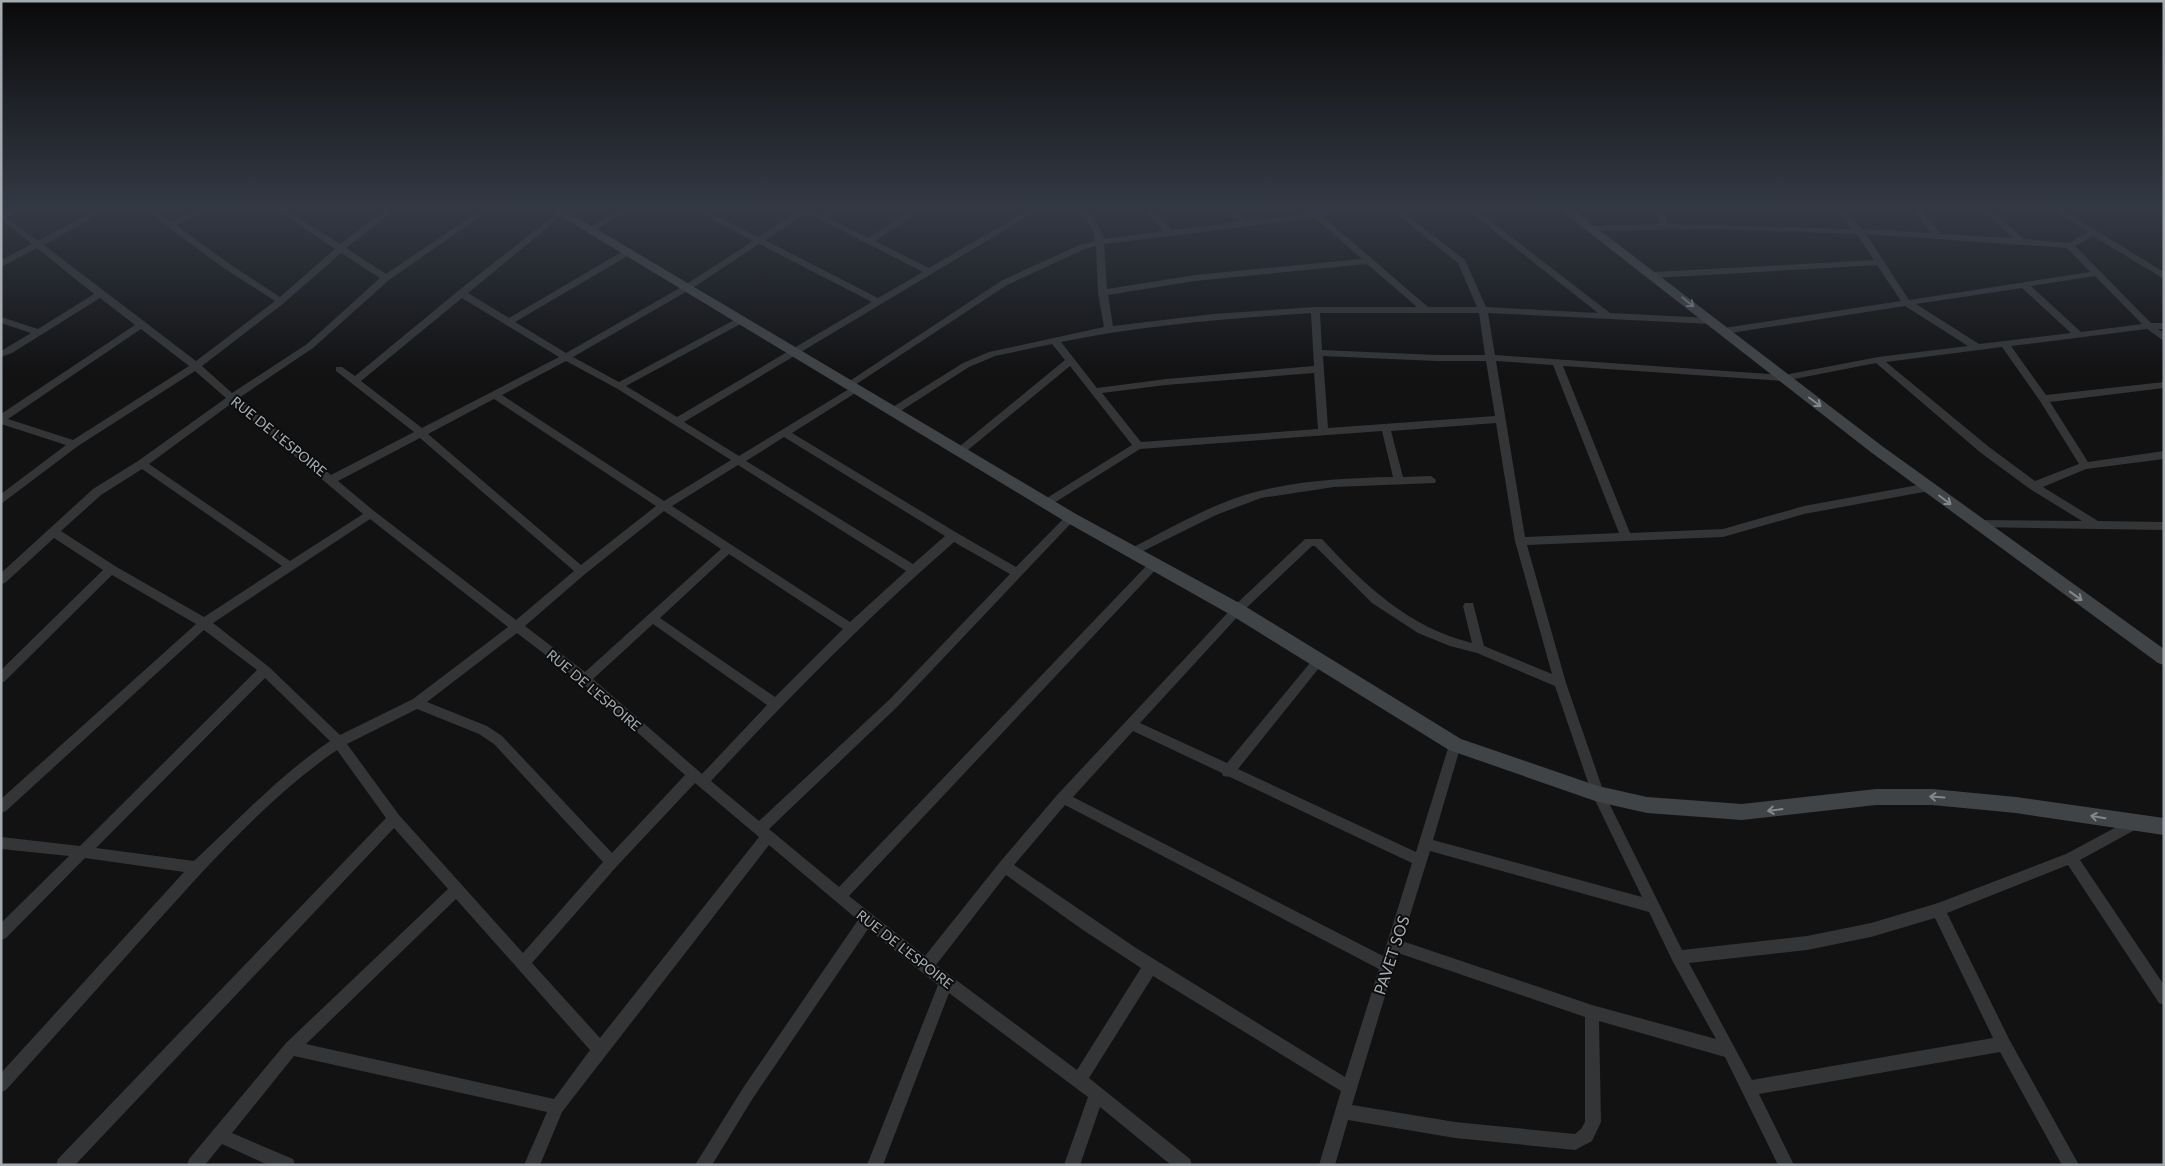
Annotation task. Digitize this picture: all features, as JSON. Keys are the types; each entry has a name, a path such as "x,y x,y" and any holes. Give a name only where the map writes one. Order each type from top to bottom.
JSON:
{"main road":[{"path":"648,263 1046,504 1237,610 1455,745 1598,794 1646,805 1742,812 1885,796 1932,797 2016,805 2164,827"},
{"path":"1638,263 1784,378 1978,524 2164,658"}],"street":[{"name":"RUE DE L'ESPOIRE","path":"61,263 196,366 370,514 585,679 698,778 867,919 946,982 1079,1080 1184,1165"},
{"path":"223,263 281,301"},
{"path":"1,500 74,444 196,366 281,301 324,263"},
{"path":"364,263 386,278"},
{"path":"1,580 97,492 142,464 232,398 321,338 386,278 407,263"},
{"path":"355,381 500,263"},
{"path":"510,321 608,263"},
{"path":"331,480 566,357 688,287 724,263"},
{"path":"803,263 878,302"},
{"path":"913,263 928,271"},
{"path":"676,422 796,354 941,263"},
{"path":"1,1085 197,868 272,794 314,759 339,742 417,703 516,627 581,571 664,506 785,433 1004,283 1045,263"},
{"path":"1101,263 1102,293 1110,329"},
{"path":"1102,293 1195,278 1343,263"},
{"path":"1371,263 1427,311"},
{"path":"1463,263 1483,310 1520,541 1560,683 1598,794 1678,957 1730,1051 1786,1165"},
{"path":"1540,263 1609,317"},
{"path":"1654,275 1855,263"},
{"path":"1881,263 1906,302 1977,346"},
{"path":"2088,263 2149,326 2164,338"},
{"path":"2144,263 2164,276"},
{"path":"1724,331 2098,273"},
{"path":"2024,285 2078,334"},
{"path":"1,354 9,351 100,294"},
{"path":"461,294 510,321 566,357 619,386 914,570"},
{"path":"892,412 948,375 978,358 1110,329 1214,317 1315,310 1483,310 1711,321"},
{"path":"1315,310 1323,431"},
{"path":"1,320 38,332"},
{"path":"619,386 741,320"},
{"path":"3,422 143,324"},
{"path":"1317,353 1436,358 1492,358 1557,364 1784,378 1878,360 1977,346 2149,326 2164,326"},
{"path":"1054,340 1138,446"},
{"path":"2004,343 2043,399 2085,466"},
{"path":"1878,360 1962,432 2034,486 2096,525"},
{"path":"959,451 1070,361"},
{"path":"1557,364 1626,537"},
{"path":"339,369 422,433 581,571"},
{"path":"1095,391 1166,382 1319,369"},
{"path":"2043,399 2164,385"},
{"path":"495,395 850,628"},
{"path":"1046,504 1138,446 1501,419"},
{"path":"3,422 74,444"},
{"path":"1386,428 1399,481"},
{"path":"785,433 953,536 1016,572"},
{"path":"2034,486 2085,466 2164,455"},
{"path":"142,464 290,566"},
{"path":"1133,552 1218,509 1254,497 1310,487 1431,480"},
{"path":"1520,541 1723,532 1804,510 1929,487"},
{"path":"1,807 204,623 370,514"},
{"path":"532,1165 557,1107 764,833 872,725 946,649 1016,572 1071,518"},
{"path":"1978,524 2164,526"},
{"path":"54,532 111,569 204,623 265,670 339,742 394,819 600,1050"},
{"path":"522,964 612,862 775,704 850,628 953,536"},
{"path":"926,966 1005,866 1063,798 1237,610 1309,542 1315,541 1321,544 1342,568 1376,600 1422,630 1454,643 1479,649 1560,683"},
{"path":"585,679 729,548"},
{"path":"840,896 1155,564"},
{"path":"1,678 111,569"},
{"path":"1469,606 1479,649"},
{"path":"652,618 775,704"},
{"path":"1228,772 1318,660"},
{"path":"1,933 265,670"},
{"path":"417,703 483,730 498,740 612,862"},
{"path":"1131,724 1228,772 1421,862"},
{"name":"PAVET SOS","path":"1327,1165 1349,1088 1421,862 1455,745"},
{"path":"1063,798 1388,966"},
{"path":"64,1165 394,819"},
{"path":"1678,957 1835,938 1938,910 2071,858 2136,822"},
{"path":"1,843 84,852 197,868"},
{"path":"1426,844 1653,907"},
{"path":"2071,858 2164,998"},
{"path":"1005,866 1151,966 1349,1088"},
{"path":"195,1165 292,1048 456,890"},
{"path":"1938,910 2004,1044 2071,1165"},
{"path":"703,1165 748,1093 867,919"},
{"path":"1394,945 1592,1012 1730,1051"},
{"path":"1079,1080 1151,966"},
{"path":"876,1164 946,982"},
{"path":"1342,1111 1454,1130 1574,1142 1583,1139 1590,1134 1593,1122 1592,1012"},
{"path":"1749,1088 2004,1044"},
{"path":"292,1048 557,1107"},
{"path":"1072,1165 1097,1094"},
{"path":"219,1135 287,1165"}]}
